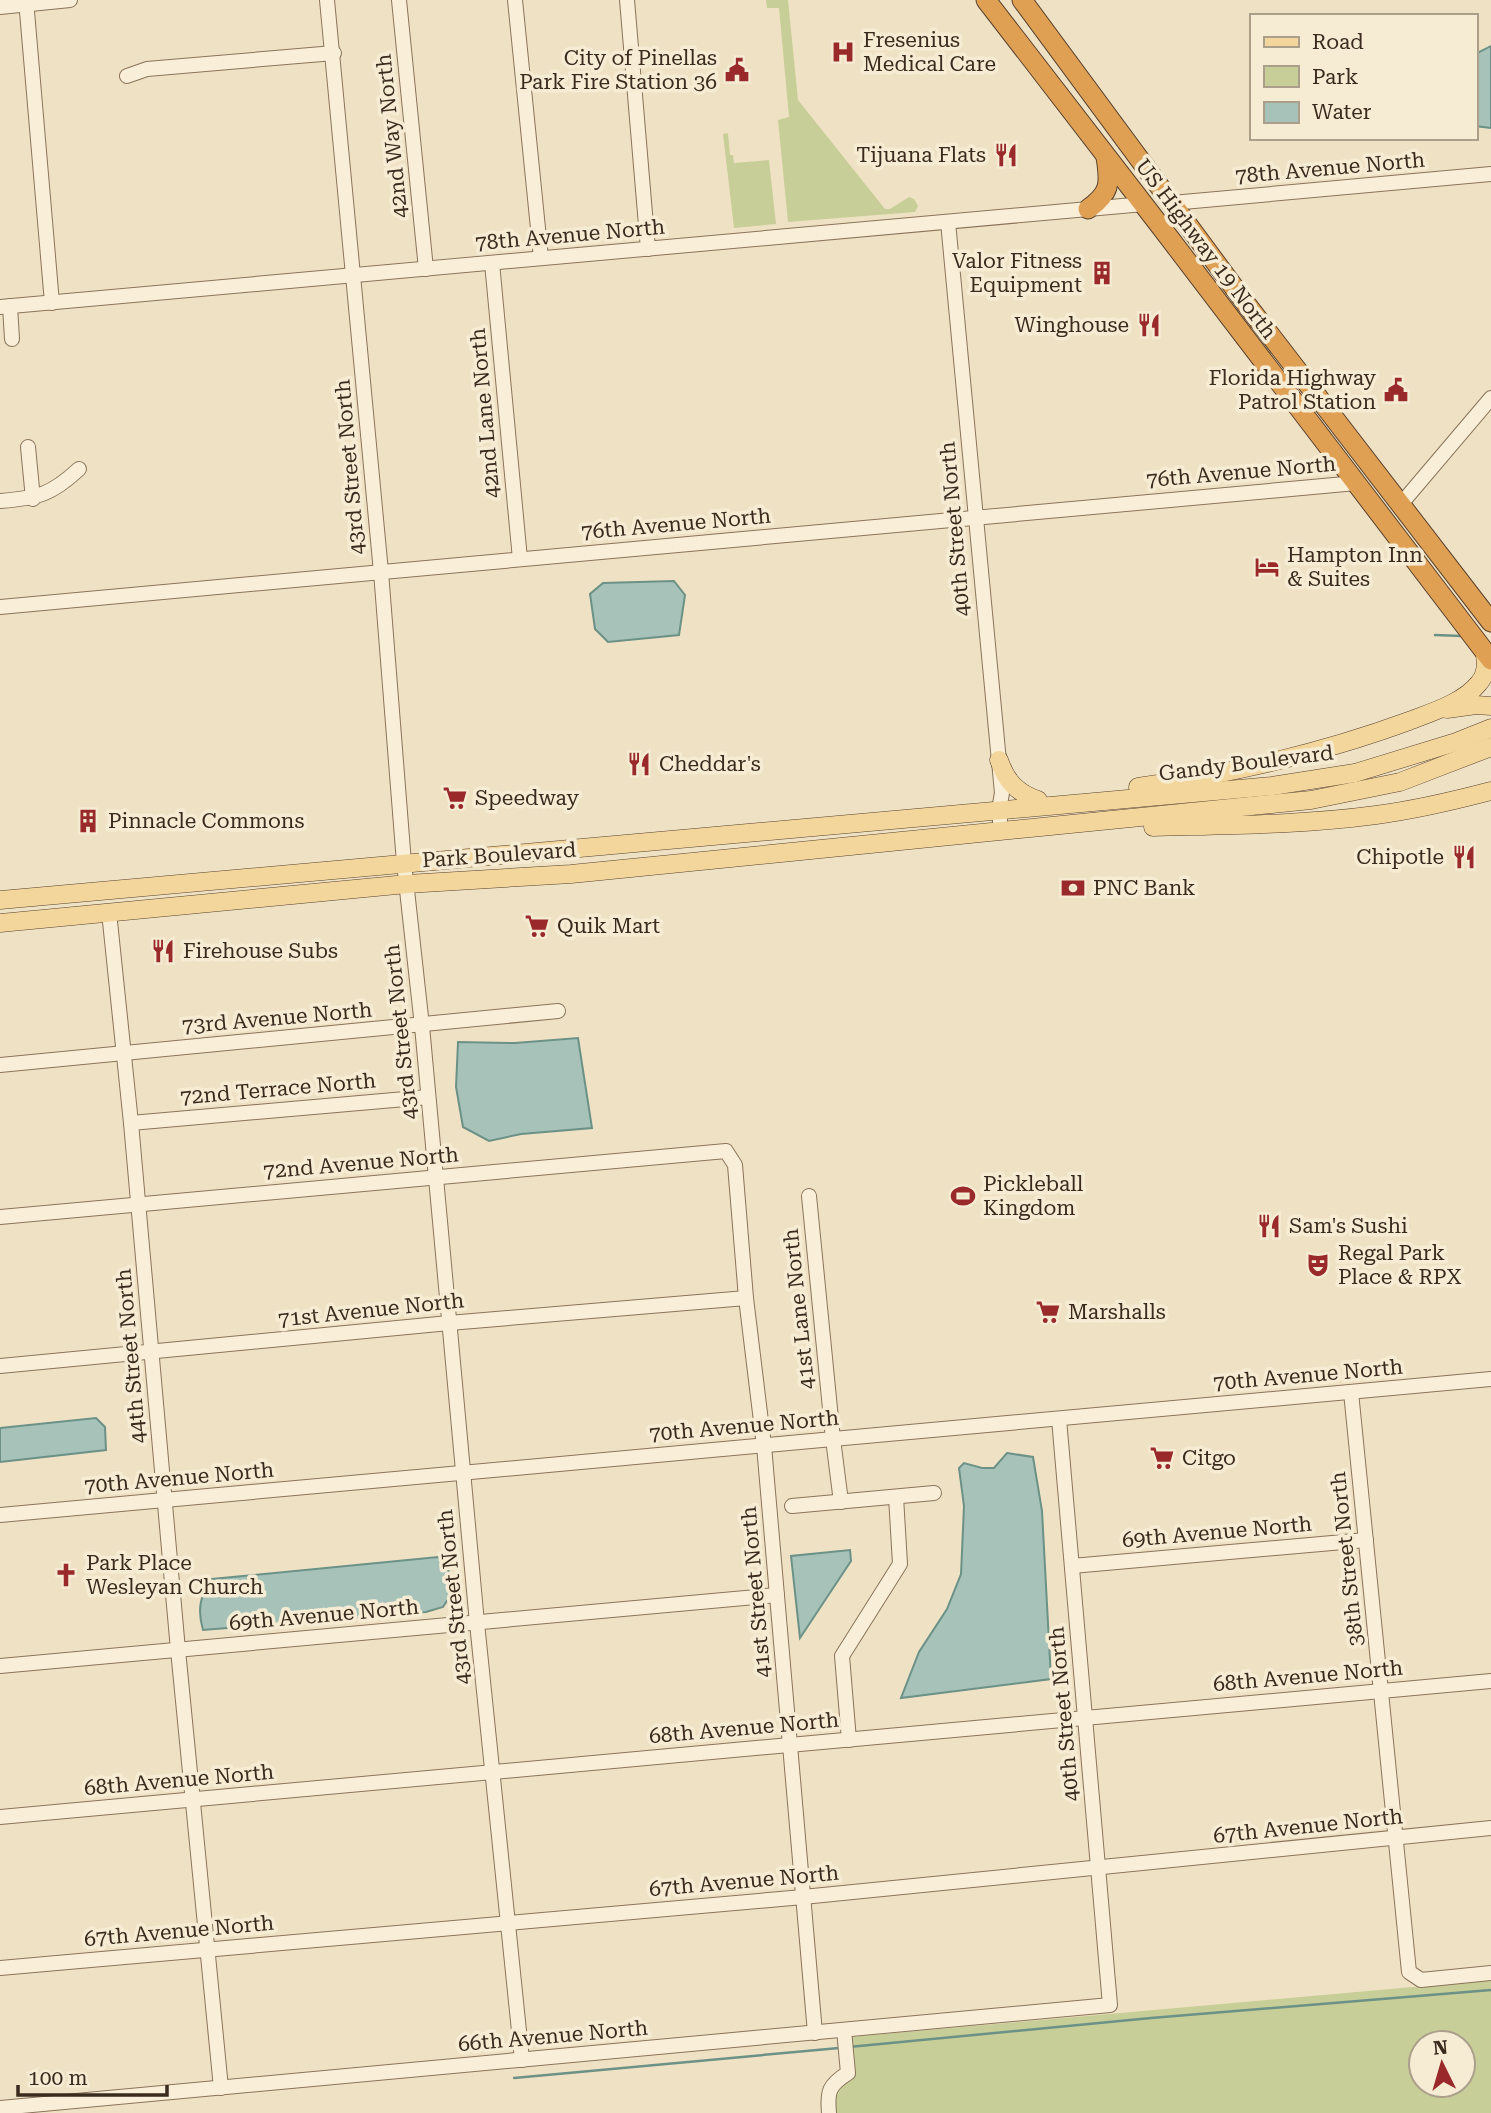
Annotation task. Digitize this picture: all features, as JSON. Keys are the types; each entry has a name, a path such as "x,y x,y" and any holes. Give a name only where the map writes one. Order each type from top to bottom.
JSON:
{"highway":[{"name":"US Highway 19 North","path":"986,0 1488,656"},
{"name":"US Highway 19 North","path":"1022,0 1248,305 1491,622"},
{"path":"1088,209 1101,200 1106,192 1112,163 1155,195 1172,203"},
{"path":"1144,204 1165,211 1233,297 1248,305"}],"main road":[{"path":"999,810 1017,802 1156,785 1328,749 1437,711 1463,697 1479,683 1486,670 1488,656"},
{"path":"1437,711 1476,705 1491,706"},
{"name":"Gandy Boulevard","path":"999,810 1272,786 1355,773 1456,742 1491,728"},
{"name":"Gandy Boulevard","path":"1001,832 1311,800 1399,782 1491,747"},
{"path":"999,760 1005,778 1028,796 1038,800"},
{"path":"1048,827 1141,828 1321,821 1441,804 1491,791"},
{"name":"Park Boulevard","path":"0,900 999,810"},
{"path":"704,861 706,852 722,845 839,834 867,822"},
{"name":"Park Boulevard","path":"0,923 407,884 571,874 1001,832"},
{"path":"571,874 612,856 689,848 698,843 698,838"},
{"path":"109,912 113,905 121,900 149,894 158,886"},
{"path":"32,920 48,908 72,903 83,893"}],"street":[{"path":"0,6 70,0"},
{"name":"43rd Street North","path":"327,0 381,572 404,863 522,2060"},
{"name":"42nd Way North","path":"399,0 426,268"},
{"path":"515,0 541,258"},
{"path":"627,0 648,249"},
{"path":"26,2 52,303"},
{"path":"127,76 146,69 334,53"},
{"name":"78th Avenue North","path":"1172,203 1491,174"},
{"name":"78th Avenue North","path":"5,307 1144,204"},
{"name":"40th Street North","path":"948,222 1002,793 999,810 1001,832"},
{"name":"42nd Lane North","path":"492,263 520,559"},
{"path":"5,307 12,339"},
{"path":"1401,503 1491,398"},
{"path":"28,447 33,499"},
{"path":"0,501 33,499 61,486 79,468"},
{"name":"76th Avenue North","path":"0,607 1356,483"},
{"name":"44th Street North","path":"109,912 221,2088"},
{"name":"73rd Avenue North","path":"0,1065 558,1011"},
{"name":"72nd Terrace North","path":"131,1123 428,1097"},
{"name":"72nd Avenue North","path":"0,1217 726,1151"},
{"name":"41st Street North","path":"726,1151 736,1165 746,1298 764,1446 815,2033"},
{"name":"41st Lane North","path":"809,1196 841,1502"},
{"name":"71st Avenue North","path":"0,1366 746,1298"},
{"name":"70th Avenue North","path":"0,1515 1491,1379"},
{"name":"38th Street North","path":"1351,1392 1409,1972 1421,1980 1491,1973"},
{"name":"40th Street North","path":"1059,1419 1110,2005"},
{"path":"792,1506 934,1493"},
{"path":"849,1740 842,1656 900,1564 897,1497"},
{"name":"69th Avenue North","path":"1072,1566 1366,1540"},
{"name":"69th Avenue North","path":"0,1666 777,1595"},
{"name":"68th Avenue North","path":"0,1817 1491,1681"},
{"name":"67th Avenue North","path":"0,1968 803,1897 1491,1828"},
{"name":"66th Avenue North","path":"0,2108 815,2033 844,2036 1110,2005"},
{"path":"829,2113 828,2096 833,2082 848,2073 844,2036"}],"green space":[{"path":"766,0 788,0 798,100 885,209 890,209 909,197 914,199 918,206 915,212 788,222 778,120 789,117 779,8 767,8"},
{"path":"728,133 730,155 733,155 734,163 769,160 776,224 734,228 723,134"},
{"path":"1491,1980 1491,2113 834,2113 833,2097 850,2037"}],"water":[{"path":"1491,46 1491,128 1477,126 1477,53"},
{"path":"674,581 685,595 679,635 608,642 595,629 590,594 603,583"},
{"path":"578,1038 592,1128 521,1134 489,1141 463,1127 456,1087 458,1042 515,1043"},
{"path":"96,1418 105,1427 106,1450 0,1462 0,1428"},
{"path":"1007,1453 1033,1457 1042,1511 1051,1679 901,1698 919,1652 947,1609 961,1574 964,1506 959,1468 964,1463 994,1468"},
{"path":"850,1550 851,1561 800,1638 791,1556"},
{"path":"438,1557 453,1577 454,1590 443,1607 426,1612 203,1630 201,1603 212,1579"}],"waterway":[{"path":"1435,635 1462,636"},
{"path":"849,2047 1151,2018 1491,1990"},
{"path":"514,2078 839,2048"}],"place":[{"name":"Fresenius Medical Care","path":"843,52"},
{"name":"City of Pinellas Park Fire Station 36","path":"737,70"},
{"name":"Tijuana Flats","path":"1006,155"},
{"name":"Valor Fitness Equipment","path":"1102,273"},
{"name":"Winghouse","path":"1149,325"},
{"name":"Florida Highway Patrol Station","path":"1396,390"},
{"name":"Hampton Inn & Suites","path":"1267,567"},
{"name":"Cheddar's","path":"639,764"},
{"name":"Speedway","path":"455,798"},
{"name":"Pinnacle Commons","path":"88,821"},
{"name":"Chipotle","path":"1464,857"},
{"name":"PNC Bank","path":"1073,888"},
{"name":"Quik Mart","path":"537,926"},
{"name":"Firehouse Subs","path":"163,951"},
{"name":"Pickleball Kingdom","path":"963,1196"},
{"name":"Sam's Sushi","path":"1269,1226"},
{"name":"Regal Park Place & RPX","path":"1318,1265"},
{"name":"Marshalls","path":"1048,1312"},
{"name":"Citgo","path":"1162,1458"},
{"name":"Park Place Wesleyan Church","path":"66,1575"}]}
